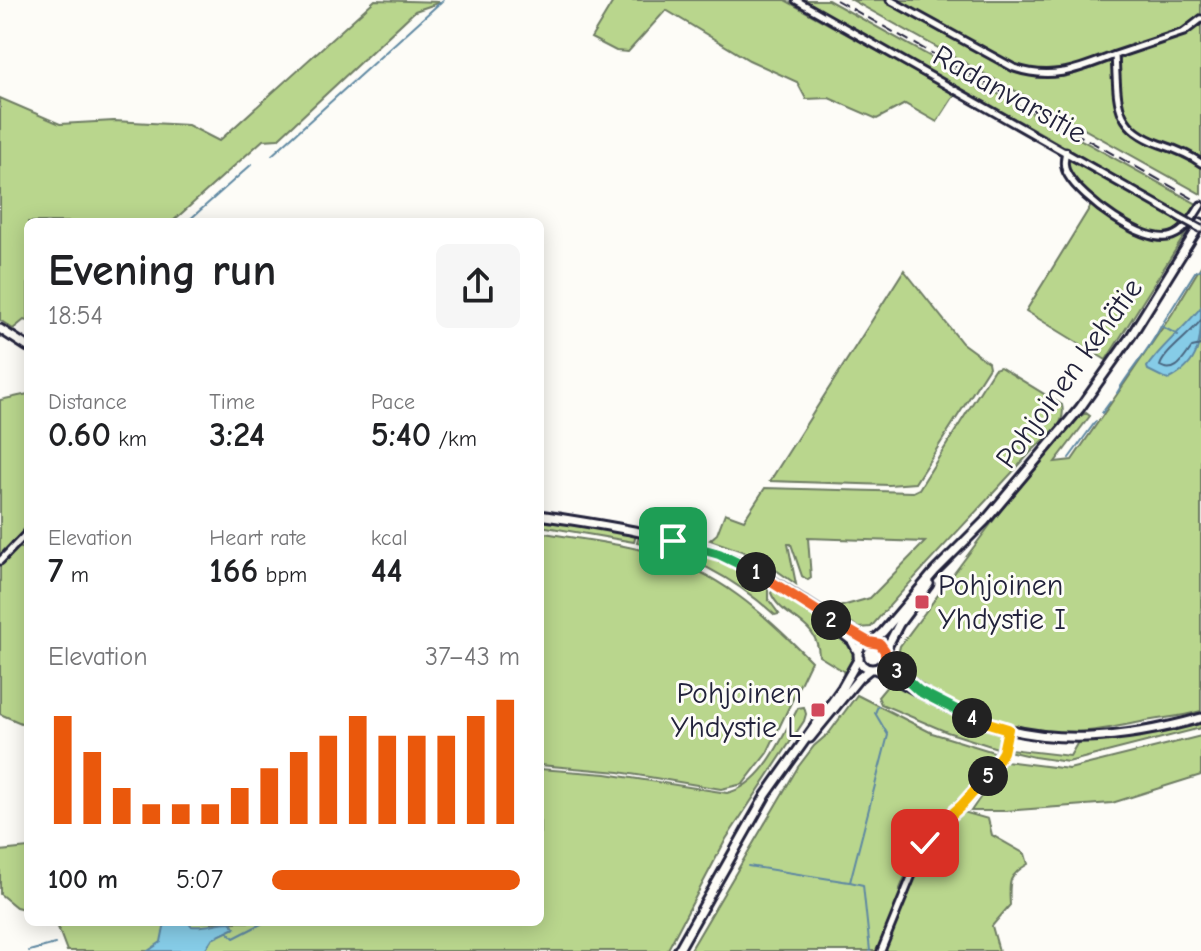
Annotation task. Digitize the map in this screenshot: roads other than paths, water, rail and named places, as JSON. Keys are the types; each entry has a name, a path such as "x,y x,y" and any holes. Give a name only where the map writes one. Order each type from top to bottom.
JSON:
{"main road":[{"name":"Pohjoinen kehätie","path":"885,655 912,606 1081,407 1131,336 1201,226"},
{"path":"0,329 24,344"},
{"path":"544,516 639,532 719,554 774,581 824,615 880,644 885,655 919,691"},
{"name":"Pohjoinen kehätie","path":"871,642 964,543"},
{"path":"824,615 852,641 862,664 974,719 1008,729 1043,736 1093,738 1156,730 1201,718"},
{"path":"678,951 789,759 842,688 862,645 871,642"},
{"path":"757,811 859,678 885,655"}],"street":[{"name":"Radanvarsitie","path":"796,0 1181,218 1201,226"},
{"path":"890,0 1028,73 1059,74 1174,36 1201,19"},
{"path":"1115,55 1118,94 1127,124 1146,139 1201,163"},
{"path":"1066,151 1065,167 1074,184 1105,210 1142,233 1158,238 1172,236 1185,228 1201,205"},
{"path":"0,561 24,536"},
{"path":"881,951 925,843 932,832 988,776 1003,752 1008,729"}],"water":[{"path":"1201,307 1197,350 1187,367 1168,380 1148,370 1153,359"},
{"path":"164,927 235,928 212,939 204,951 148,951 161,942"}],"waterway":[{"path":"272,155 443,0"},
{"path":"191,218 252,164"},
{"path":"1178,335 1161,326 1195,272 1201,269"},
{"path":"1117,393 1161,326"},
{"path":"1102,413 1110,402"},
{"path":"1069,458 1096,421"},
{"path":"870,951 863,885 850,882 888,735 875,713 878,706"},
{"path":"748,866 849,882"},
{"path":"228,932 234,938 257,926"},
{"path":"29,951 55,944"}],"railway":[{"path":"836,0 1201,203"}],"place":[{"name":"Pohjoinen Yhdystie I","path":"922,602"},
{"name":"Pohjoinen Yhdystie L","path":"818,710"}]}
